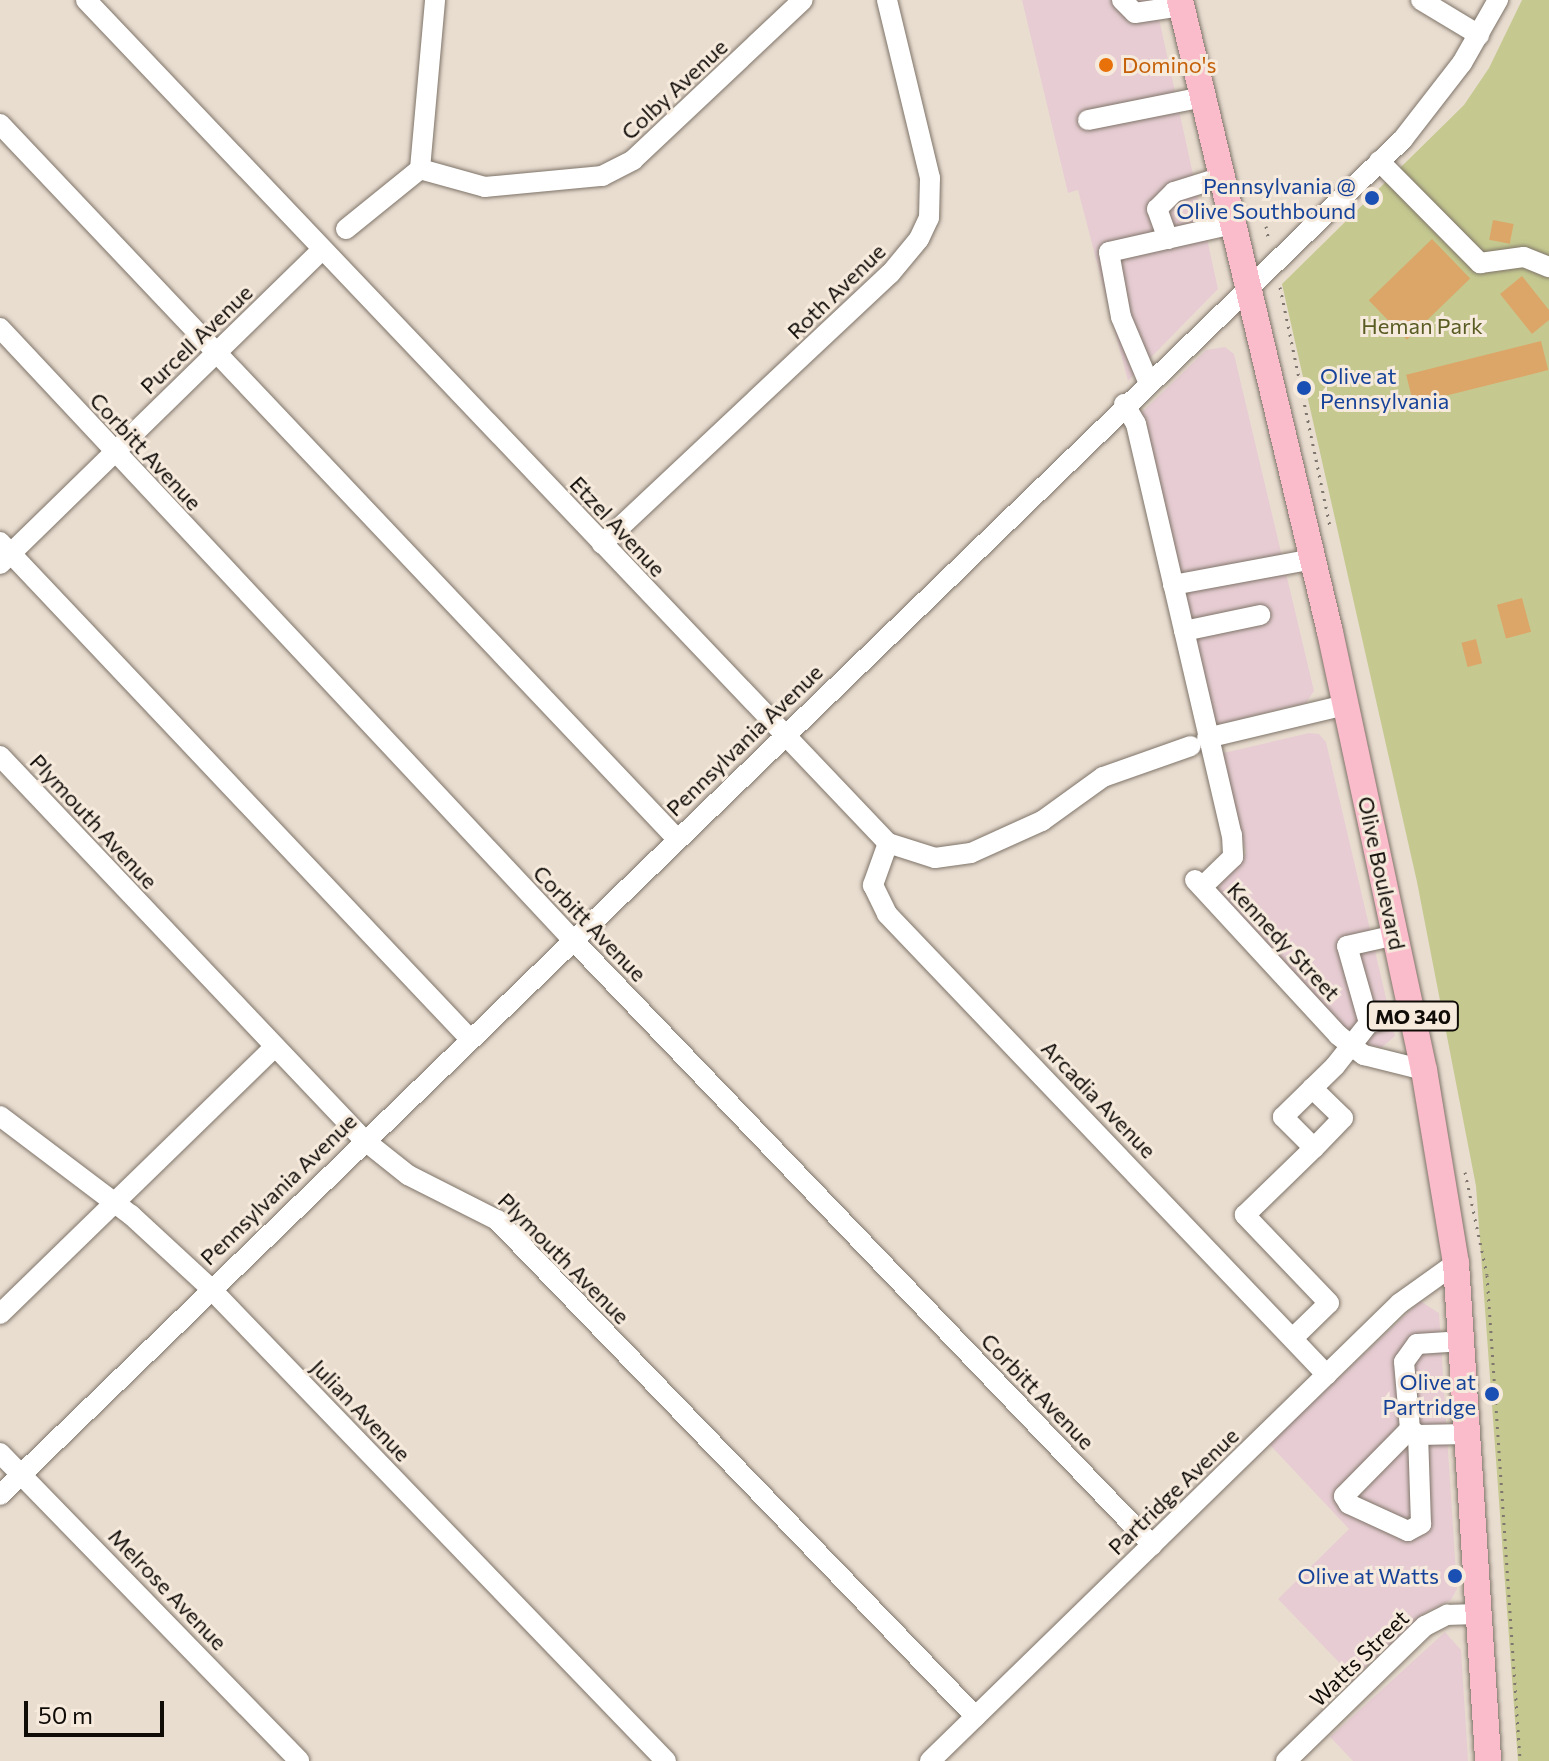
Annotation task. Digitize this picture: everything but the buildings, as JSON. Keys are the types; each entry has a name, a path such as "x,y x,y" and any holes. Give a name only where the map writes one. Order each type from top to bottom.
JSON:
{"main road":[{"name":"Olive Boulevard","path":"1181,3 1313,559 1424,1070 1456,1263 1463,1341 1476,1614 1488,1761"}],"street":[{"name":"Etzel Avenue","path":"86,0 888,843 935,858 971,853 1042,821 1103,777 1199,742 1346,705"},
{"path":"346,229 420,169 435,0"},
{"name":"Colby Avenue","path":"420,169 485,187 602,176 633,160 803,0"},
{"name":"Roth Avenue","path":"602,544 890,274 919,239 929,218 930,178 887,0"},
{"path":"1122,0 1135,13 1181,3"},
{"path":"1421,0 1479,35"},
{"name":"Pennsylvania Avenue","path":"0,1495 210,1288 1379,161 1431,108 1498,0"},
{"path":"1088,120 1203,97"},
{"path":"0,124 677,839"},
{"path":"1379,161 1480,263 1524,257 1549,267"},
{"path":"1168,239 1157,209 1174,192 1222,177"},
{"path":"1148,381 1121,317 1109,252 1233,224"},
{"name":"Purcell Avenue","path":"4,553 114,453 322,250"},
{"name":"Corbitt Avenue","path":"0,328 572,939 1152,1545"},
{"path":"1124,404 1136,424 1184,631 1199,742"},
{"path":"4,553 469,1038"},
{"path":"1173,585 1313,559"},
{"path":"1184,631 1260,615"},
{"name":"Kennedy Street","path":"1199,742 1232,835 1233,857 1198,884 1352,1046 1364,1055 1424,1070"},
{"name":"Plymouth Avenue","path":"0,756 364,1140 408,1175 497,1220 976,1717"},
{"name":"Arcadia Avenue","path":"888,843 873,885 887,914 1327,1375"},
{"path":"1369,1023 1347,946 1396,935"},
{"path":"1314,1148 1283,1117 1352,1046 1369,1023 1412,1013"},
{"path":"0,1314 275,1047"},
{"path":"1293,1338 1329,1303 1245,1215 1343,1118 1312,1088"},
{"name":"Julian Avenue","path":"0,1116 115,1202 210,1288 666,1761"},
{"name":"Partridge Avenue","path":"930,1761 1400,1303 1456,1263"},
{"path":"1463,1341 1417,1344 1404,1362 1414,1432 1421,1524 1408,1531 1349,1504 1344,1496 1414,1432 1468,1434"},
{"name":"Melrose Avenue","path":"0,1453 23,1473 299,1761"},
{"name":"Watts Street","path":"1286,1761 1425,1626 1447,1615 1476,1614"}],"shaded area":[{"path":"1022,0 1155,0 1218,289 1128,381 1078,190 1068,193"},
{"path":"1225,347 1234,354 1314,691 1306,703 1211,726 1141,413 1206,350"},
{"path":"1309,733 1319,734 1326,742 1395,1036 1381,1048 1355,1040 1340,1027 1217,889 1246,853 1219,754"},
{"path":"1420,1301 1439,1313 1457,1589 1451,1600 1423,1614 1354,1678 1278,1599 1349,1529 1269,1444"},
{"path":"1445,1632 1461,1650 1468,1761 1353,1761 1330,1737"}],"green space":[{"name":"Heman Park","path":"1522,0 1549,0 1549,1761 1518,1761 1476,1186 1417,882 1282,284 1464,105 1489,68"}],"place":[{"name":"Domino's","path":"1106,65"},
{"name":"Pennsylvania @ Olive Southbound","path":"1372,198"},
{"name":"Olive at Pennsylvania","path":"1304,388"},
{"name":"Olive at Partridge","path":"1492,1394"},
{"name":"Olive at Watts","path":"1455,1576"}]}
